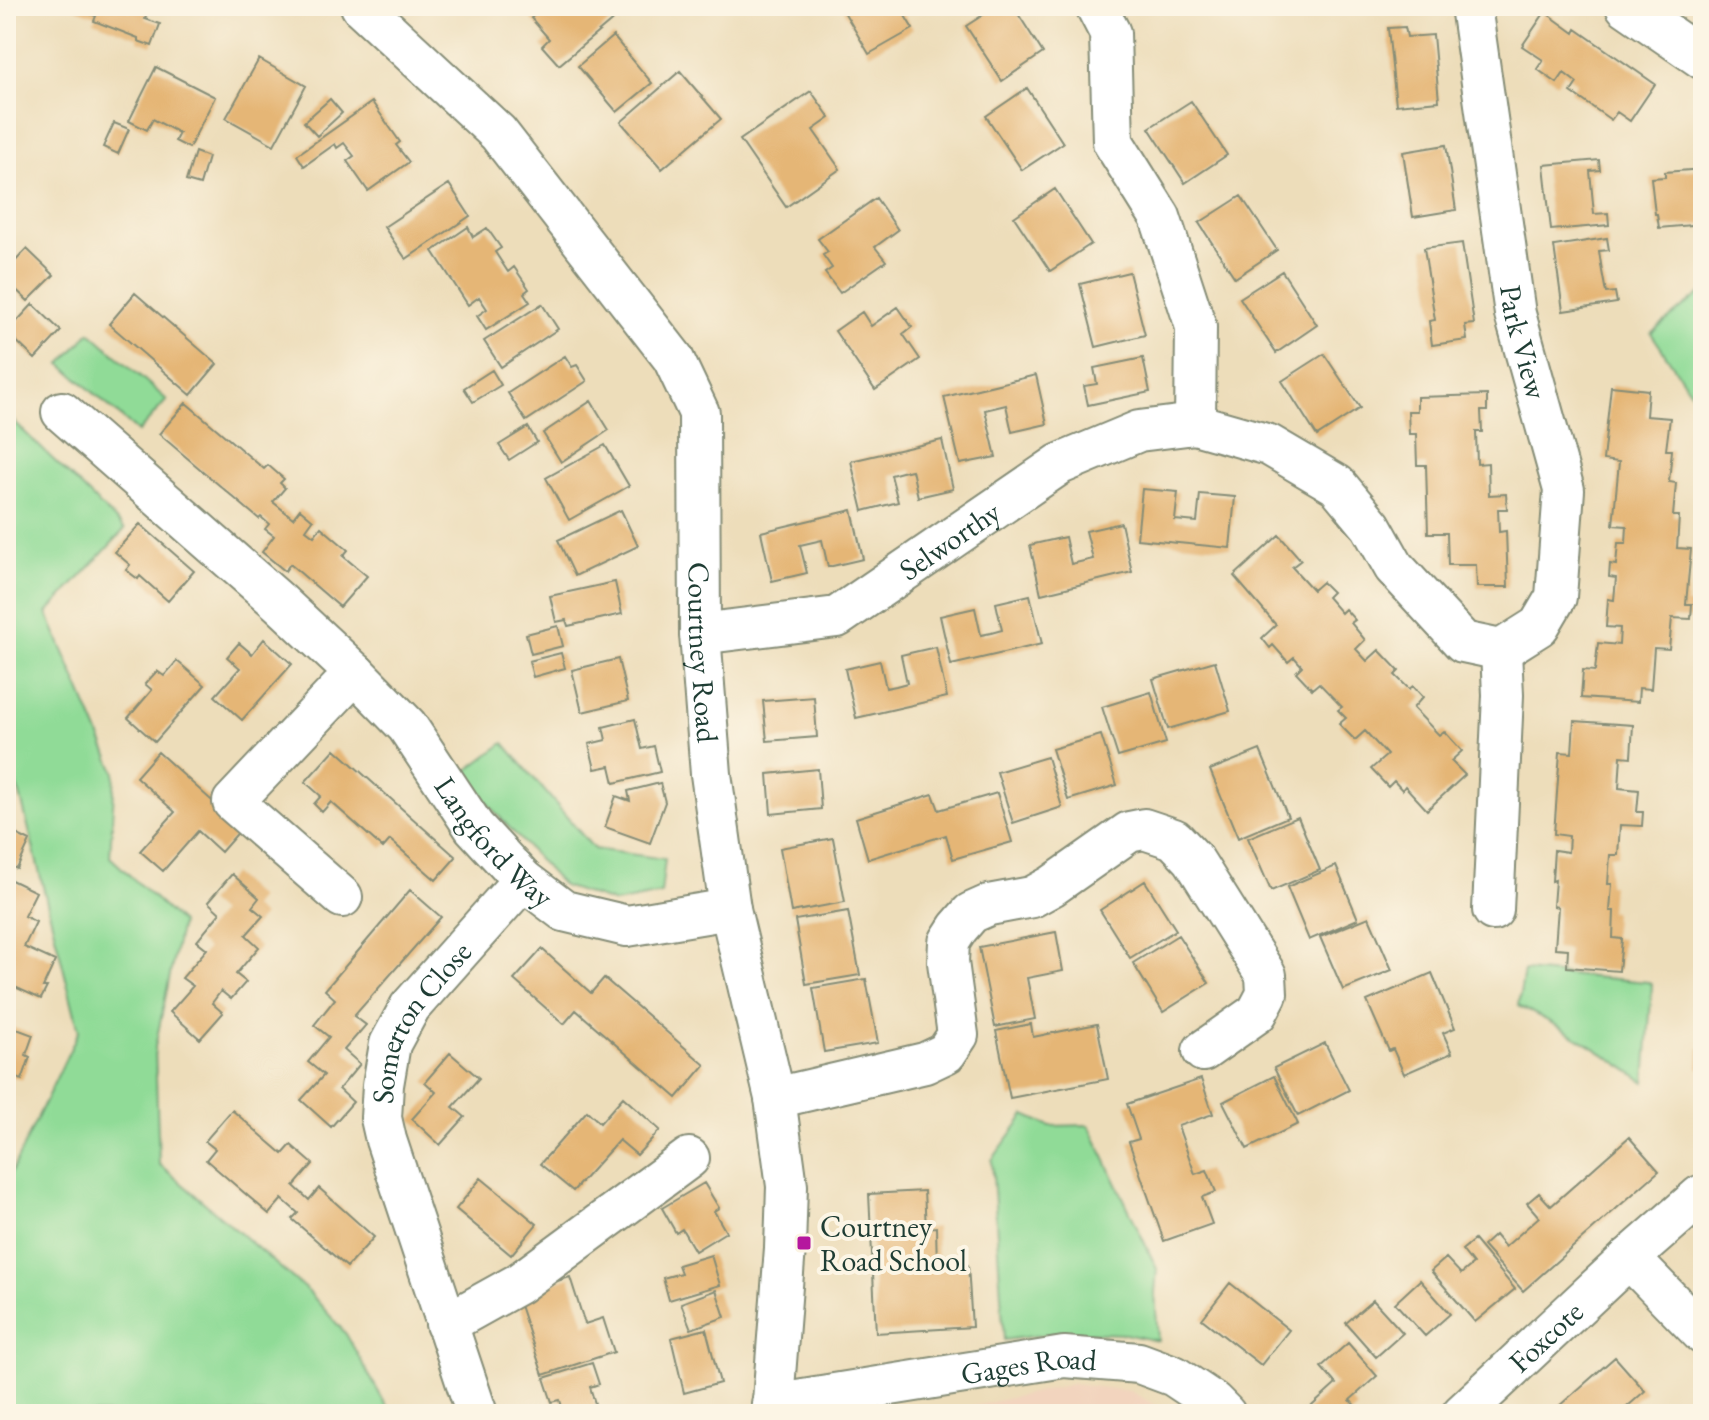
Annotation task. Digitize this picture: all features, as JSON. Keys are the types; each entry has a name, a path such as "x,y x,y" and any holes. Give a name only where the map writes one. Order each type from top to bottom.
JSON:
{"street":[{"name":"Courtney Road","path":"361,6 498,133 673,358 699,413 700,634 711,774 730,909 775,1098 787,1186 772,1409"},
{"path":"1096,6 1110,33 1113,142 1160,217 1196,327 1195,424"},
{"name":"Park View","path":"1471,6 1515,314 1564,490 1556,597 1539,626 1501,650"},
{"path":"1626,6 1703,59"},
{"name":"Langford Way","path":"62,412 279,602 355,673 407,726 474,827 523,880 564,911 627,926 730,909"},
{"name":"Selworthy","path":"700,634 837,617 1060,464 1139,431 1195,424 1269,445 1337,485 1371,526 1394,567 1463,642 1501,650"},
{"path":"1493,910 1503,695 1501,650"},
{"path":"342,897 233,802 355,673"},
{"path":"775,1098 925,1063 946,1053 958,1035 948,962 949,942 971,913 989,905 1032,897 1129,832 1144,829 1174,839 1193,859 1266,975 1267,994 1257,1013 1203,1051"},
{"name":"Somerton Close","path":"477,1414 386,1140 381,1118 383,1085 390,1044 410,1007 523,880"},
{"path":"446,1324 518,1284 689,1158"},
{"name":"Foxcote","path":"1462,1414 1700,1196"},
{"path":"1629,1258 1703,1334"},
{"name":"Gages Road","path":"772,1409 1064,1357 1139,1363 1174,1376 1213,1402 1225,1414"}],"shaded area":[{"path":"1072,1384 1130,1391 1171,1414 939,1414"}],"green space":[{"path":"1703,291 1703,410 1651,333"},
{"path":"90,332 167,400 138,432 61,364"},
{"path":"6,414 125,529 47,613 115,772 110,857 181,923 155,1047 159,1164 310,1293 346,1334 391,1414 6,1414 6,1183 79,1031 20,794 6,761"},
{"path":"504,743 594,849 665,859 661,894 615,903 563,886 461,775"},
{"path":"1524,971 1648,982 1652,985 1645,1082 1583,1041 1518,1006"},
{"path":"1025,1115 1050,1126 1089,1125 1157,1269 1158,1341 1125,1334 1065,1332 1004,1340 992,1160"}],"building":[{"path":"69,6 150,6 145,19 160,24 152,46 94,21 96,16"},
{"path":"545,6 618,6 622,12 559,65 542,46 549,39 531,18"},
{"path":"851,6 899,6 913,29 869,54 843,10"},
{"path":"997,6 1013,6 1043,53 1002,81 966,26"},
{"path":"1545,12 1574,33 1576,29 1655,84 1630,121 1617,112 1611,120 1571,92 1577,83 1564,73 1557,83 1537,69 1543,60 1522,46"},
{"path":"1405,27 1407,37 1433,35 1439,101 1396,105 1388,28"},
{"path":"613,36 652,83 617,112 578,66"},
{"path":"259,59 306,86 274,145 226,118"},
{"path":"156,67 215,97 189,148 175,141 179,133 153,119 147,130 129,121"},
{"path":"680,71 721,119 662,169 621,122"},
{"path":"1027,88 1063,143 1022,170 986,116"},
{"path":"811,91 830,118 813,130 840,169 786,207 740,140"},
{"path":"330,99 342,113 317,136 304,122"},
{"path":"1191,101 1227,155 1185,183 1149,128"},
{"path":"372,102 400,142 396,145 409,162 368,191 347,161 354,156 344,143 337,148 335,144 304,166 297,155"},
{"path":"114,123 129,129 118,154 103,147"},
{"path":"1446,145 1456,210 1413,217 1403,152"},
{"path":"195,152 208,157 200,185 186,181"},
{"path":"1599,160 1600,170 1590,171 1594,214 1608,213 1609,225 1551,230 1544,165"},
{"path":"1703,169 1703,224 1659,228 1651,178 1665,177 1665,172"},
{"path":"449,184 470,216 406,259 384,227"},
{"path":"1055,189 1091,244 1050,271 1014,217"},
{"path":"1241,196 1277,250 1235,278 1199,223"},
{"path":"876,198 898,230 875,247 886,261 840,293 825,273 832,268 823,255 828,252 818,239"},
{"path":"468,227 473,237 487,228 501,248 495,252 508,272 514,267 529,289 524,293 530,302 486,330 477,316 487,309 479,297 468,305 433,251"},
{"path":"1607,238 1609,250 1599,251 1602,271 1606,293 1615,292 1617,303 1563,311 1554,246"},
{"path":"1462,243 1474,324 1465,325 1467,340 1432,345 1429,321 1435,320 1424,248"},
{"path":"27,249 54,275 28,301 6,280 6,271"},
{"path":"1282,271 1317,325 1276,353 1240,298"},
{"path":"1129,272 1145,335 1096,347 1080,284"},
{"path":"135,293 217,364 191,395 109,324"},
{"path":"33,304 61,331 35,359 7,332"},
{"path":"542,304 558,329 501,367 484,341"},
{"path":"898,307 912,327 903,334 920,359 875,390 835,331 862,312 871,326"},
{"path":"1324,354 1360,408 1317,436 1282,381"},
{"path":"565,356 572,367 577,365 587,381 526,421 508,393"},
{"path":"1143,358 1150,392 1088,405 1084,386 1097,384 1094,368"},
{"path":"492,370 501,385 473,402 464,388"},
{"path":"1036,375 1047,424 1012,432 1006,405 985,410 996,457 960,464 944,397"},
{"path":"1611,386 1648,390 1646,416 1670,418 1666,450 1672,450 1669,482 1676,483 1673,516 1679,516 1677,548 1691,549 1686,604 1692,604 1691,619 1672,618 1669,649 1654,648 1651,689 1639,688 1638,702 1581,698 1583,670 1595,671 1598,643 1619,645 1620,628 1606,627 1608,599 1614,600 1616,578 1609,577 1610,564 1616,565 1618,543 1626,543 1627,526 1613,525 1619,462 1603,460"},
{"path":"1487,395 1487,411 1481,411 1482,432 1476,432 1477,464 1488,463 1489,495 1506,494 1507,509 1498,509 1499,532 1506,531 1508,587 1477,587 1476,565 1448,565 1447,533 1428,533 1426,465 1417,465 1416,434 1409,434 1408,411 1417,411 1417,397"},
{"path":"591,401 609,430 561,462 543,433"},
{"path":"186,403 264,469 268,465 284,479 280,483 285,488 273,502 293,518 300,509 313,520 306,530 314,536 321,527 348,550 343,556 367,576 340,607 290,564 285,571 262,552 274,536 265,529 269,524 261,517 259,519 159,434"},
{"path":"528,427 537,442 509,460 499,445"},
{"path":"942,440 953,489 918,497 912,470 902,472 891,475 898,502 863,511 851,461"},
{"path":"605,445 629,486 569,520 546,478"},
{"path":"1142,489 1178,492 1175,520 1197,522 1200,494 1235,497 1230,548 1137,539"},
{"path":"621,510 638,546 575,576 558,540"},
{"path":"852,510 863,559 828,567 822,540 800,545 807,573 772,581 761,532"},
{"path":"1121,523 1132,572 1041,594 1030,545 1065,537 1071,564 1093,559 1086,531"},
{"path":"140,524 194,571 168,601 140,576 138,579 126,570 130,565 115,552"},
{"path":"1279,535 1301,560 1292,567 1313,590 1322,582 1332,592 1327,597 1341,613 1345,609 1355,620 1351,623 1365,640 1356,649 1367,661 1379,650 1399,671 1395,675 1409,689 1413,686 1423,697 1413,708 1439,735 1444,731 1462,751 1451,761 1465,775 1427,810 1405,786 1402,790 1394,781 1388,787 1371,769 1387,755 1365,731 1355,740 1339,724 1346,718 1338,710 1342,707 1319,683 1312,689 1296,672 1302,666 1294,657 1288,662 1262,638 1276,625 1234,576"},
{"path":"615,582 622,614 568,626 566,620 556,622 550,596"},
{"path":"1030,595 1042,644 951,665 940,616 975,608 981,635 991,633 1002,630 996,603"},
{"path":"558,626 563,646 531,654 526,634"},
{"path":"264,639 292,664 242,720 215,696 240,668 227,657 239,643 252,654"},
{"path":"936,647 947,697 856,718 845,669 880,661 886,688 896,686 907,683 901,655"},
{"path":"561,653 565,668 533,677 529,661"},
{"path":"618,659 628,701 582,712 572,670"},
{"path":"177,661 205,685 155,742 128,718 152,690 145,684 157,671 164,676"},
{"path":"1215,661 1230,711 1168,729 1153,679"},
{"path":"1151,692 1166,743 1118,757 1102,707"},
{"path":"814,697 817,737 767,741 763,701"},
{"path":"635,719 642,749 654,746 660,772 614,783 610,766 595,769 589,744 606,740 603,727"},
{"path":"1574,721 1633,725 1631,757 1621,756 1619,788 1639,790 1637,812 1643,812 1642,826 1620,825 1618,855 1610,855 1608,884 1612,884 1610,911 1614,911 1613,938 1622,939 1619,971 1567,967 1568,949 1555,948 1558,907 1553,906 1554,850 1568,852 1569,836 1554,834 1560,752 1572,753"},
{"path":"1101,735 1117,785 1068,800 1052,749"},
{"path":"335,749 456,857 436,880 390,840 383,848 331,802 322,812 314,804 321,796 305,782"},
{"path":"1260,750 1288,817 1238,838 1210,770"},
{"path":"158,752 242,828 221,852 198,831 163,871 140,851 175,812 136,777"},
{"path":"1047,757 1062,807 1013,823 997,772"},
{"path":"818,769 821,809 771,814 768,774"},
{"path":"660,783 665,802 650,843 605,827 616,796 630,801 628,791"},
{"path":"997,793 1012,842 953,859 946,835 868,859 856,818 933,794 939,810"},
{"path":"1298,817 1320,870 1271,891 1248,838"},
{"path":"6,829 30,841 17,869 6,864"},
{"path":"833,838 845,902 791,912 780,848"},
{"path":"1336,866 1358,919 1309,940 1287,887"},
{"path":"232,874 259,898 252,907 263,916 246,935 259,947 236,974 246,982 231,999 221,991 212,1003 223,1013 200,1039 170,1012 193,986 182,978 207,949 197,941 220,913 208,902"},
{"path":"7,878 36,892 24,916 36,922 24,947 55,961 41,999 6,983"},
{"path":"1145,881 1176,930 1130,958 1100,910"},
{"path":"410,890 441,917 354,1016 366,1025 344,1050 360,1064 339,1089 353,1102 331,1127 301,1100 324,1075 308,1062 329,1037 314,1025 335,999 325,990"},
{"path":"848,911 860,975 806,984 795,920"},
{"path":"1369,917 1392,970 1343,990 1320,937"},
{"path":"1056,932 1063,971 1027,978 1035,1019 995,1027 979,947"},
{"path":"1178,935 1209,983 1163,1012 1133,963"},
{"path":"542,949 591,993 604,978 705,1065 677,1098 576,1010 564,1024 514,980"},
{"path":"1432,973 1455,1028 1443,1033 1452,1053 1404,1074 1393,1049 1389,1051 1367,1001"},
{"path":"866,979 878,1043 824,1052 813,988"},
{"path":"1031,1024 1033,1037 1097,1024 1108,1079 1010,1098 996,1031"},
{"path":"6,1025 33,1035 22,1080 6,1074"},
{"path":"1325,1043 1349,1090 1298,1116 1274,1068"},
{"path":"1699,1048 1703,1048 1703,1069 1698,1069"},
{"path":"450,1053 479,1078 453,1107 465,1117 440,1145 412,1119 436,1092 425,1082"},
{"path":"1274,1076 1298,1124 1247,1149 1223,1102"},
{"path":"1201,1079 1213,1114 1178,1126 1195,1174 1207,1170 1216,1192 1202,1197 1212,1224 1164,1241 1129,1142 1139,1139 1127,1104"},
{"path":"623,1097 660,1130 637,1155 619,1140 573,1191 540,1164 587,1111 600,1123"},
{"path":"232,1110 283,1154 291,1145 313,1164 294,1186 309,1200 319,1188 374,1237 347,1267 292,1219 298,1213 282,1199 269,1214 206,1160 215,1149 205,1141"},
{"path":"1629,1137 1659,1171 1523,1291 1483,1246 1495,1235 1505,1247 1539,1217 1527,1203 1539,1193 1551,1206"},
{"path":"481,1178 537,1224 511,1255 456,1209"},
{"path":"704,1183 719,1208 714,1211 726,1232 695,1251 682,1229 676,1233 662,1208"},
{"path":"924,1191 926,1228 936,1227 937,1266 968,1265 972,1327 876,1333 869,1194"},
{"path":"1474,1240 1515,1289 1475,1322 1431,1271 1446,1258 1461,1274 1473,1264 1462,1250"},
{"path":"711,1255 720,1285 669,1300 663,1278 681,1273 678,1265"},
{"path":"570,1277 585,1324 603,1318 614,1352 543,1375 515,1290"},
{"path":"1420,1280 1450,1314 1425,1336 1395,1303"},
{"path":"1230,1283 1289,1330 1261,1365 1202,1319"},
{"path":"716,1290 725,1317 691,1329 681,1303"},
{"path":"1373,1300 1403,1333 1376,1357 1346,1323"},
{"path":"706,1329 720,1383 684,1393 671,1338"},
{"path":"1348,1343 1377,1376 1350,1400 1357,1408 1350,1414 1303,1414 1336,1384 1321,1367"},
{"path":"1615,1357 1645,1391 1619,1414 1566,1414 1559,1406"},
{"path":"592,1363 599,1384 590,1387 596,1407 564,1414 560,1400 552,1402 544,1378"}],"place":[{"name":"Courtney Road School","path":"804,1243"}]}
